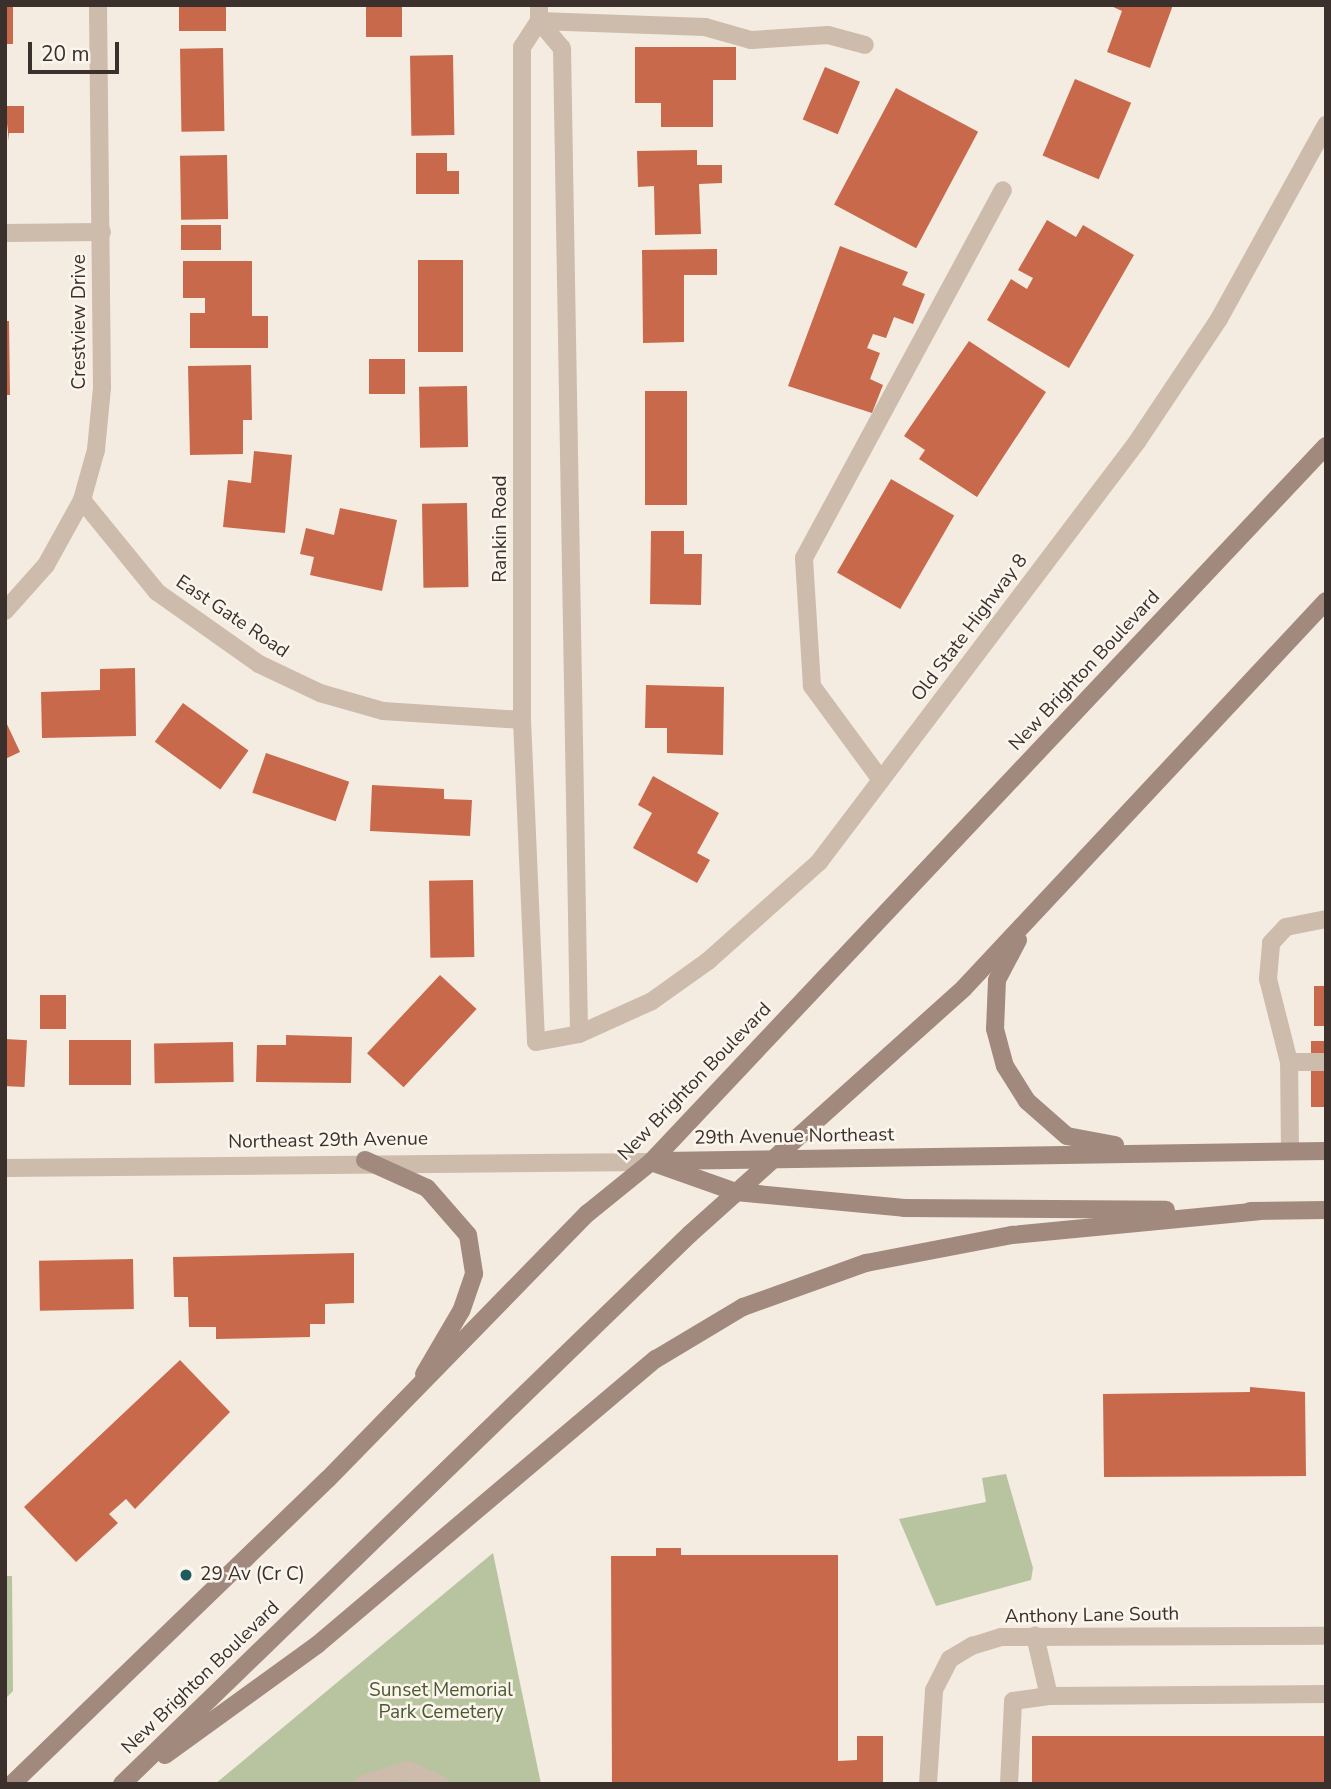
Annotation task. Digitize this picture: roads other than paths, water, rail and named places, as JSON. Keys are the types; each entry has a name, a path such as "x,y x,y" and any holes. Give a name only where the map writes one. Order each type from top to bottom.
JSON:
{"main road":[{"name":"New Brighton Boulevard","path":"12,1784 412,1396 588,1213 651,1162 1326,446"},
{"name":"New Brighton Boulevard","path":"123,1784 774,1156 964,988 1326,601"},
{"path":"1028,920 997,980 995,1029 1005,1066 1027,1101 1067,1136 1153,1152"},
{"name":"29th Avenue Northeast","path":"651,1162 774,1156 1326,1151"},
{"path":"365,1160 428,1188 468,1236 474,1274 461,1311 412,1396"},
{"name":"29th Avenue Northeast","path":"651,1162 736,1192 904,1208 1326,1210"},
{"path":"123,1784 317,1645 656,1359 743,1307 866,1263 986,1240 1259,1211"}],"street":[{"name":"Crestview Drive","path":"5,611 47,565 82,500 96,450 102,388 98,5"},
{"path":"539,13 705,27 751,40 828,35 865,45"},
{"path":"539,13 562,48 579,1034"},
{"name":"Rankin Road","path":"536,1042 522,720 522,47 539,13"},
{"name":"Old State Highway 8","path":"536,1042 579,1034 652,1001 708,961 818,862 1137,442 1219,319 1326,125"},
{"path":"881,780 812,685 804,558 1003,190"},
{"path":"5,233 102,232"},
{"name":"East Gate Road","path":"82,500 157,592 259,664 320,693 383,710 522,720"},
{"path":"1290,1151 1289,1062 1268,979 1271,943 1286,927 1326,919"},
{"path":"1289,1062 1326,1062"},
{"name":"Northeast 29th Avenue","path":"5,1168 365,1160 651,1162"},
{"path":"1035,1636 1049,1696"},
{"name":"Anthony Lane South","path":"928,1784 928,1717 950,1659 1001,1637 1326,1636"},
{"path":"1009,1784 1013,1701 1049,1696 1326,1694"},
{"path":"363,1784 408,1770 440,1784"}],"place":[{"name":"29 Av (Cr C)","path":"186,1575"}],"park label":[{"name":"Sunset Memorial Park Cemetery","path":"441,1702"}]}
